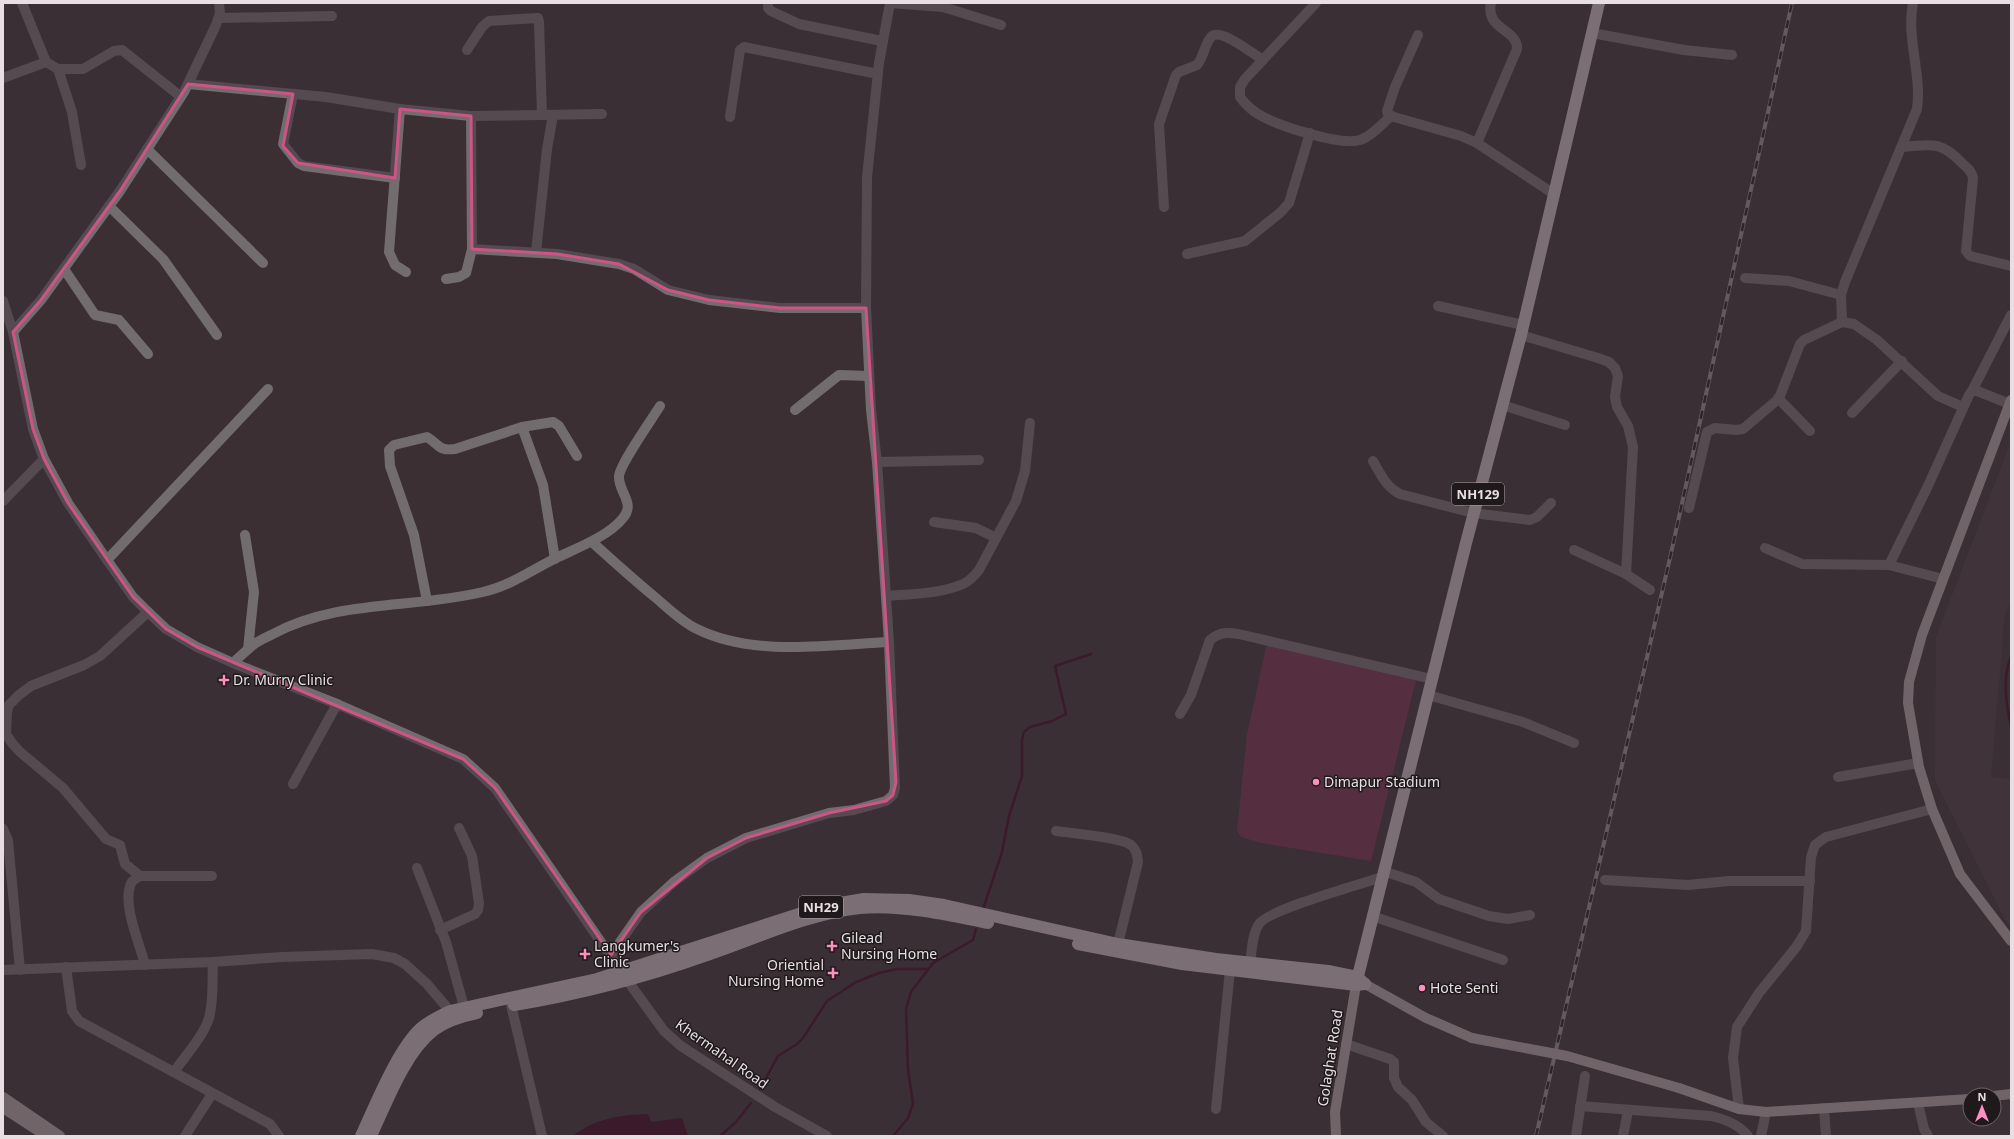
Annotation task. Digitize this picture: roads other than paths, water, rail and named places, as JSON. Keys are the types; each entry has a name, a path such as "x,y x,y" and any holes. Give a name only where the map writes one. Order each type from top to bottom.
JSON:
{"highway":[{"name":"NH129","path":"1359,982 1372,916 1473,513 1522,330 1599,3"},
{"name":"NH29","path":"371,1136 404,1070 424,1039 447,1022 465,1015 585,991 815,909 840,902 864,899 909,900 959,908 1118,944 1250,963 1328,971 1359,982"},
{"name":"NH29","path":"361,1136 399,1060 413,1036 434,1018 464,1007 574,985 624,977 704,957 802,921 843,910 882,908 934,912 1110,951 1230,970 1359,982"}],"main road":[{"path":"2010,402 1922,635 1909,682 1908,703 1918,764 1932,809 1960,874 2011,941"},
{"path":"1359,982 1426,1018 1472,1038 1567,1056 1679,1088 1740,1109 1766,1112 1962,1100"},
{"name":"Golaghat Road","path":"1336,1136 1335,1112 1346,1044 1359,982"},
{"path":"3,1098 60,1136"},
{"path":"3,1108 46,1136"}],"street":[{"path":"22,3 46,62 58,69 83,69 114,51 122,50 180,96"},
{"path":"13,332 41,300 109,206 188,84 219,18 219,3"},
{"path":"768,3 769,9 799,24 882,41"},
{"path":"611,955 641,912 675,881 707,858 746,838 829,813 875,805 890,798 896,782 889,642 877,462 871,410 866,308 867,177 882,41 890,3 943,7 1001,25"},
{"path":"1316,3 1245,79 1240,88 1240,97 1251,109 1266,118 1321,137 1354,141 1369,135 1391,116"},
{"path":"1477,143 1517,49 1515,39 1492,19 1489,13 1491,3"},
{"path":"1842,322 1841,295 1917,109 1918,101 1911,23 1914,3"},
{"path":"219,18 332,16"},
{"path":"467,50 482,27 489,21 538,18 542,116"},
{"path":"1592,33 1684,50 1732,55"},
{"path":"1164,207 1159,124 1176,75 1179,72 1197,65 1208,42 1212,36 1215,35 1224,35 1263,60"},
{"path":"1418,35 1395,88 1387,111 1391,116 1461,136 1477,143 1554,194"},
{"path":"730,116 740,50 742,47 878,74"},
{"path":"3,78 46,62"},
{"path":"58,69 72,112 82,165"},
{"path":"188,84 326,97 400,109 471,116 553,116 602,114"},
{"path":"293,94 283,144 298,163 304,166 395,178"},
{"path":"400,109 389,252 395,264 406,272"},
{"path":"446,279 459,277 466,273 472,249 471,116"},
{"path":"536,252 547,149 553,116"},
{"path":"1187,254 1245,241 1281,212 1289,203 1310,133"},
{"path":"1902,147 1939,146 1950,150 1971,172 1972,178 1966,251 1970,256 2011,266"},
{"path":"147,149 263,263"},
{"path":"109,206 163,259 217,335"},
{"path":"472,249 536,252 619,264 634,269 668,290 708,300 780,308 866,308"},
{"path":"64,269 95,315 119,320 148,354"},
{"path":"1745,278 1790,281 1841,295"},
{"name":"Khermahal Road","path":"3,301 13,332 33,429 44,459 68,503 133,597 166,629 197,647 233,664 337,704 445,749 463,759 495,788 611,955 624,977 664,1031 681,1046 775,1107 827,1136"},
{"path":"1438,306 1522,330 1608,362 1615,368 1618,376 1615,397 1617,407 1628,426 1633,447 1626,574"},
{"path":"1889,565 1928,488 1963,407 2011,315"},
{"path":"1690,508 1707,432 1715,428 1743,429 1778,398 1800,344 1809,336 1842,322 1854,324 1877,340 1902,361 1938,396 1963,407"},
{"path":"1852,413 1902,361"},
{"path":"795,410 839,375 869,376"},
{"path":"107,560 268,389"},
{"path":"1972,391 2010,402"},
{"path":"1778,398 1810,431"},
{"path":"1502,405 1565,425"},
{"path":"233,664 248,649 279,631 303,620 358,608 460,597 507,586 555,559 592,542 622,519 628,512 628,502 620,483 621,470 660,406"},
{"path":"427,601 414,535 390,466 389,450 394,445 427,437 439,448 445,450 456,449 522,427 553,422 559,426 577,456"},
{"path":"886,596 917,594 963,584 971,579 979,570 1009,515 1018,493 1025,471 1030,423"},
{"path":"522,427 543,486 555,559"},
{"path":"3,501 44,459"},
{"path":"877,462 978,460"},
{"path":"1373,461 1384,481 1396,492 1473,513 1530,520 1537,517 1551,503"},
{"path":"934,522 976,528 996,538"},
{"path":"245,535 254,592 248,649"},
{"path":"592,542 674,614 697,629 720,638 753,645 794,647 889,642"},
{"path":"1765,548 1802,564 1889,565 1943,579"},
{"path":"1574,550 1626,574 1650,590"},
{"path":"140,876 125,864 120,845 106,839 63,788 19,751 12,743 6,734 6,720 9,705 25,690 84,665 100,656 148,612"},
{"path":"1180,714 1191,696 1210,640 1217,634 1229,632 1432,679"},
{"path":"1428,695 1523,722 1574,743"},
{"path":"293,784 337,704"},
{"path":"1838,777 1918,764"},
{"path":"1740,1109 1733,1058 1737,1026 1759,993 1797,946 1806,930 1811,857 1816,845 1826,837 1932,809"},
{"path":"440,930 474,914 478,910 479,903 472,856 459,828"},
{"path":"3,829 8,840 20,970"},
{"path":"1056,831 1130,844 1136,850 1138,862 1118,944"},
{"path":"417,868 451,958 464,1007"},
{"path":"1250,963 1256,930 1264,918 1383,874 1416,882 1439,899 1489,916 1508,918 1530,915"},
{"path":"145,965 130,912 128,896 130,886 134,879 140,876 212,876"},
{"path":"1605,880 1688,885 1729,881 1810,882"},
{"path":"1372,916 1504,960"},
{"path":"3,970 372,954 394,958 405,964 427,984 450,1011"},
{"path":"174,1072 204,1029 209,1018 213,962"},
{"path":"66,967 72,1011 79,1021 270,1124 279,1136"},
{"path":"1216,1109 1230,970"},
{"path":"511,1005 542,1136"},
{"path":"1346,1044 1390,1058 1394,1062 1394,1078 1398,1087 1412,1100 1426,1122 1443,1136"},
{"path":"1576,1136 1585,1076"},
{"path":"185,1136 212,1094"},
{"path":"1918,1103 1924,1129 1928,1136"},
{"path":"1580,1106 1628,1111 1711,1116 1723,1119 1735,1125 1748,1136"},
{"path":"1824,1108 1826,1136"},
{"path":"1623,1136 1628,1111"},
{"path":"1761,1136 1766,1112"}],"waterway":[{"path":"983,909 1002,852 1009,816 1022,776 1022,740 1024,732 1030,727 1052,721 1066,714 1055,666 1091,654"},
{"path":"2011,656 2006,673 2006,700 2011,726"},
{"path":"893,1136 908,1118 913,1104 908,1069 906,1009 911,992 933,963 973,940 976,929"},
{"path":"760,1089 778,1056 797,1044 803,1038 827,1001 856,982 879,973 897,969 927,969"},
{"path":"720,1136 736,1122 751,1103"}],"railway":[{"path":"1536,1136 1670,558 1792,3"}],"place":[{"name":"Dr. Murry Clinic","path":"224,680"},
{"name":"Dimapur Stadium","path":"1316,782"},
{"name":"Gilead Nursing Home","path":"832,946"},
{"name":"Langkumer's Clinic","path":"585,954"},
{"name":"Oriential Nursing Home","path":"833,973"},
{"name":"Hote Senti","path":"1422,988"}]}
